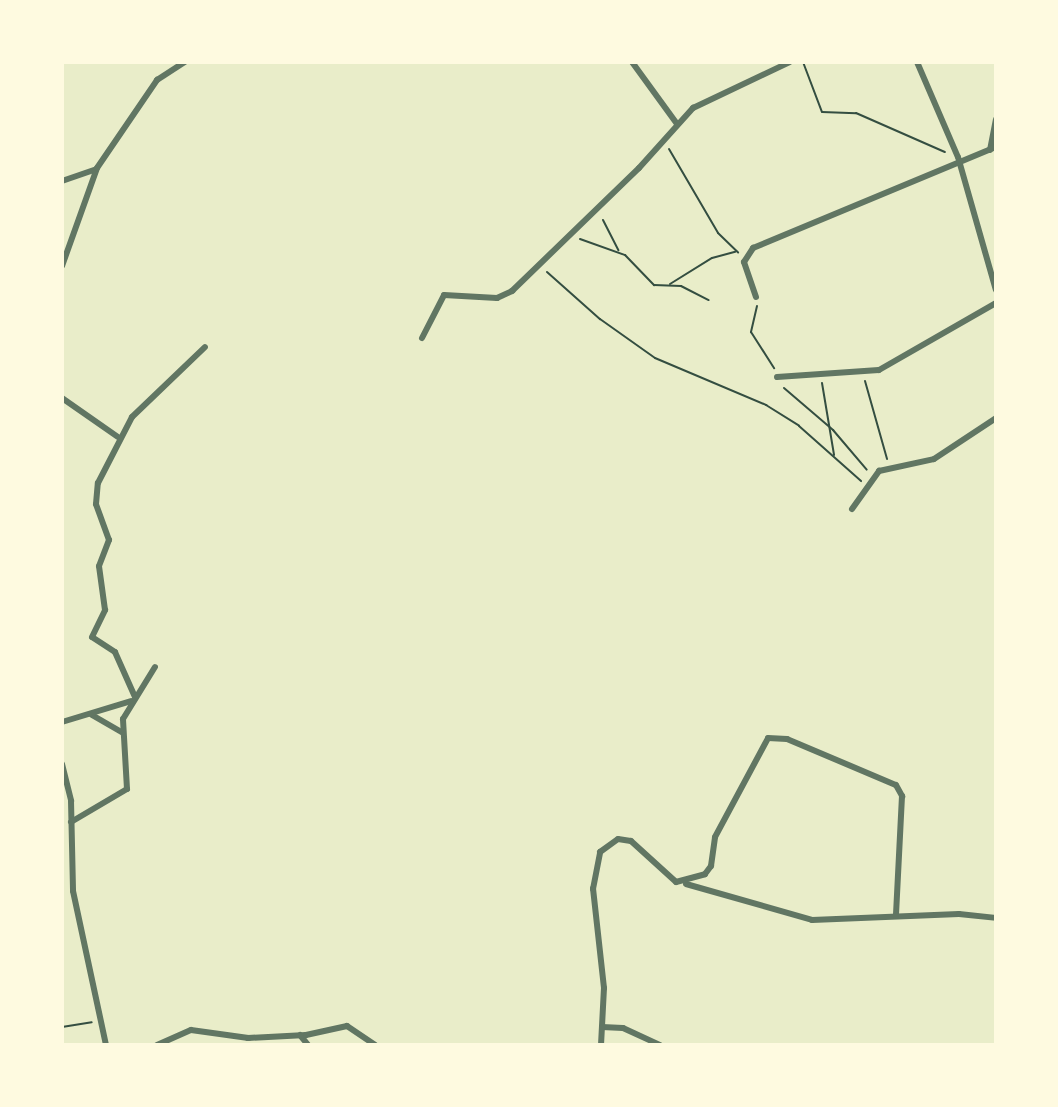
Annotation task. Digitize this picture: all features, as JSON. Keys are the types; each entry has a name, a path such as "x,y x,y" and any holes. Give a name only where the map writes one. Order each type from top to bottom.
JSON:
{"street":[{"path":"62,266 97,168 157,80 185,62"},
{"path":"632,62 677,124"},
{"path":"422,338 440,298 453,293 505,296 663,142 693,108 790,62"},
{"path":"917,62 959,160 996,290"},
{"path":"756,297 745,257 779,234 993,148 996,120"},
{"path":"62,181 97,168"},
{"path":"777,377 818,372 862,372 893,366 996,303"},
{"path":"133,699 115,652 95,641 91,631 105,610 99,566 109,540 96,494 118,437 205,347"},
{"path":"62,398 118,437"},
{"path":"852,509 873,476 888,468 934,459 996,418"},
{"path":"71,822 127,789 122,732 133,699 155,667"},
{"path":"62,722 92,715 133,699"},
{"path":"92,715 122,732"},
{"path":"683,883 709,870 715,837 760,748 768,738 779,737 896,785 902,796 896,916"},
{"path":"62,764 71,822 73,891 106,1045"},
{"path":"601,1045 604,974 593,889 600,852 618,839 631,841 661,871 683,883 743,897 798,918 959,914 996,918"},
{"path":"157,1045 191,1030 248,1038 300,1035 347,1026 375,1045"},
{"path":"602,1027 623,1028 660,1045"},
{"path":"300,1035 308,1045"}],"path":[{"path":"803,62 822,112 856,113 918,144 959,160"},
{"path":"663,142 676,157 718,233 745,257"},
{"path":"600,203 620,252 649,281 665,287 681,286 709,300"},
{"path":"568,234 620,252"},
{"path":"665,287 712,258 738,252"},
{"path":"535,266 655,358 766,405 866,486"},
{"path":"756,297 751,332 777,377 833,430 873,476"},
{"path":"818,372 833,430 834,457"},
{"path":"862,372 888,468"},
{"path":"62,1027 102,1021"}]}
